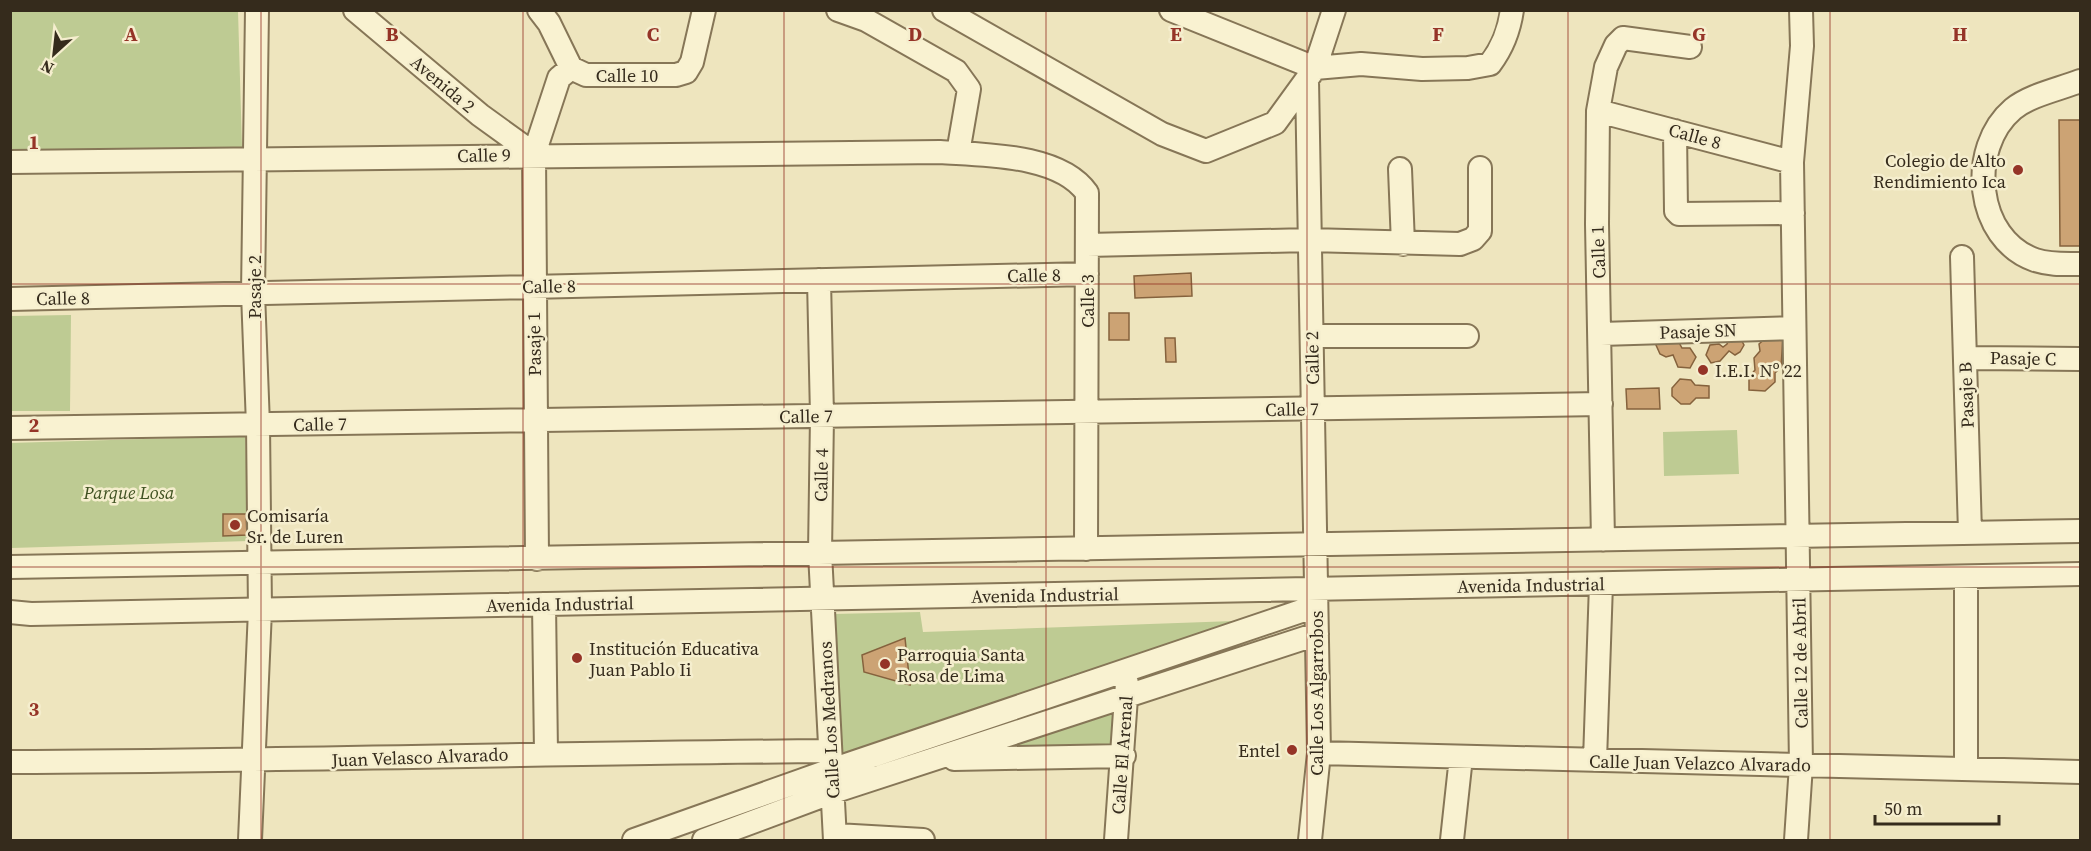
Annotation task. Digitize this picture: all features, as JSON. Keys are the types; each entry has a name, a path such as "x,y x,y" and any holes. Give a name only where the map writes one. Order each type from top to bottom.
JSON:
{"street":[{"name":"Pasaje 2","path":"250,840 260,610 258,425 253,293 256,10"},
{"name":"Avenida 2","path":"355,10 480,115 534,154"},
{"name":"Calle 10","path":"539,10 549,23 571,68 586,75 676,75 686,72 692,62 704,10"},
{"path":"838,10 866,20 956,70 969,89 958,153"},
{"path":"944,10 1162,134 1206,151 1275,123 1311,74 1334,10"},
{"path":"1171,10 1311,74 1361,64 1422,69 1468,68 1490,64 1501,51 1510,26 1512,10"},
{"name":"Calle 12 de Abril","path":"1796,840 1801,765 1792,162 1802,46 1801,10"},
{"name":"Calle 1","path":"1603,540 1601,334 1597,224 1598,111 1606,66 1616,45 1623,38 1690,47"},
{"name":"Pasaje 1","path":"537,559 533,287 534,154 559,78 571,68"},
{"name":"Calle 2","path":"1311,74 1309,240 1316,545"},
{"path":"2080,81 2013,109 1997,128 1985,150 1984,179 1986,205 1996,227 2013,247 2034,259 2056,264 2080,264"},
{"name":"Calle 8","path":"1598,111 1792,162"},
{"path":"1675,131 1674,204 1679,214 1793,213"},
{"name":"Calle 9","path":"10,162 534,154 958,153"},
{"name":"Calle 3","path":"958,153 1044,165 1078,180 1087,193 1086,549"},
{"path":"1087,245 1309,240 1460,244 1473,239 1480,231 1480,168"},
{"path":"1400,169 1403,244"},
{"name":"Pasaje B","path":"1962,257 1970,533"},
{"name":"Calle 8","path":"10,299 1087,274"},
{"name":"Calle 4","path":"819,280 822,599"},
{"name":"Pasaje SN","path":"1601,334 1794,328"},
{"path":"1312,336 1467,336"},
{"name":"Pasaje C","path":"1965,358 2080,359"},
{"name":"Calle 7","path":"10,428 1601,404"},
{"name":"Avenida Industrial","path":"10,612 31,614 822,599 1316,598 1601,584 1970,533 2080,531"},
{"name":"Avenida Industrial","path":"10,567 1603,540 1799,558 1966,577 2080,574"},
{"name":"Calle Los Algarrobos","path":"1310,840 1319,753 1316,545"},
{"path":"1966,577 1966,769"},
{"path":"1595,760 1601,584"},
{"path":"642,839 1127,670 1316,598"},
{"name":"Calle Los Medranos","path":"822,599 836,838"},
{"path":"544,604 546,753"},
{"path":"931,760 1317,634"},
{"name":"Calle El Arenal","path":"1116,840 1124,756 1127,670"},
{"name":"Juan Velasco Alvarado","path":"10,762 255,761 546,753 832,771"},
{"name":"Calle Juan Velazco Alvarado","path":"1319,753 2080,772"},
{"path":"704,840 832,771 931,760 1124,756"},
{"path":"1452,840 1461,757"},
{"path":"836,838 923,840"}],"green space":[{"path":"10,11 238,11 242,147 11,150"},
{"path":"71,315 70,411 11,411 11,316"},
{"path":"1737,430 1739,474 1664,476 1663,432"},
{"name":"Parque Losa","path":"245,436 249,541 11,548 10,443"},
{"path":"920,612 923,632 1234,621 927,728 841,755 833,614","holes":["862,656 909,685 864,672"]},
{"path":"1121,703 1121,747 960,754"}],"building":[{"path":"2059,120 2080,120 2080,246 2060,246"},
{"path":"1191,273 1192,296 1135,298 1134,276"},
{"path":"1109,313 1129,313 1129,340 1109,340"},
{"path":"1662,336 1677,339 1682,348 1690,348 1696,357 1690,368 1678,367 1673,355 1666,357 1660,354 1656,345"},
{"path":"1730,336 1739,336 1744,345 1740,352 1735,355 1729,351 1720,361 1711,363 1706,355 1710,345 1719,344 1723,347"},
{"path":"1768,336 1783,337 1781,367 1775,373 1775,382 1765,391 1749,390 1749,377 1755,370 1754,358 1760,351 1759,344"},
{"path":"1165,338 1175,338 1176,362 1166,362"},
{"path":"1680,379 1691,380 1695,385 1709,386 1709,398 1696,398 1690,404 1681,404 1672,396 1672,388"},
{"path":"1659,388 1660,409 1627,409 1626,389"},
{"name":"Comisaría Sr. de Luren","path":"223,514 246,514 247,535 223,536"},
{"name":"Parroquia Santa Rosa de Lima","path":"905,638 910,685 864,672 862,655"}],"place":[{"name":"Colegio de Alto Rendimiento Ica","path":"2018,170"},
{"name":"I.E.I. Nº 22","path":"1703,370"},
{"name":"Comisaría Sr. de Luren","path":"235,525"},
{"name":"Institución Educativa Juan Pablo Ii","path":"577,658"},
{"name":"Parroquia Santa Rosa de Lima","path":"885,664"},
{"name":"Entel","path":"1292,750"}]}
